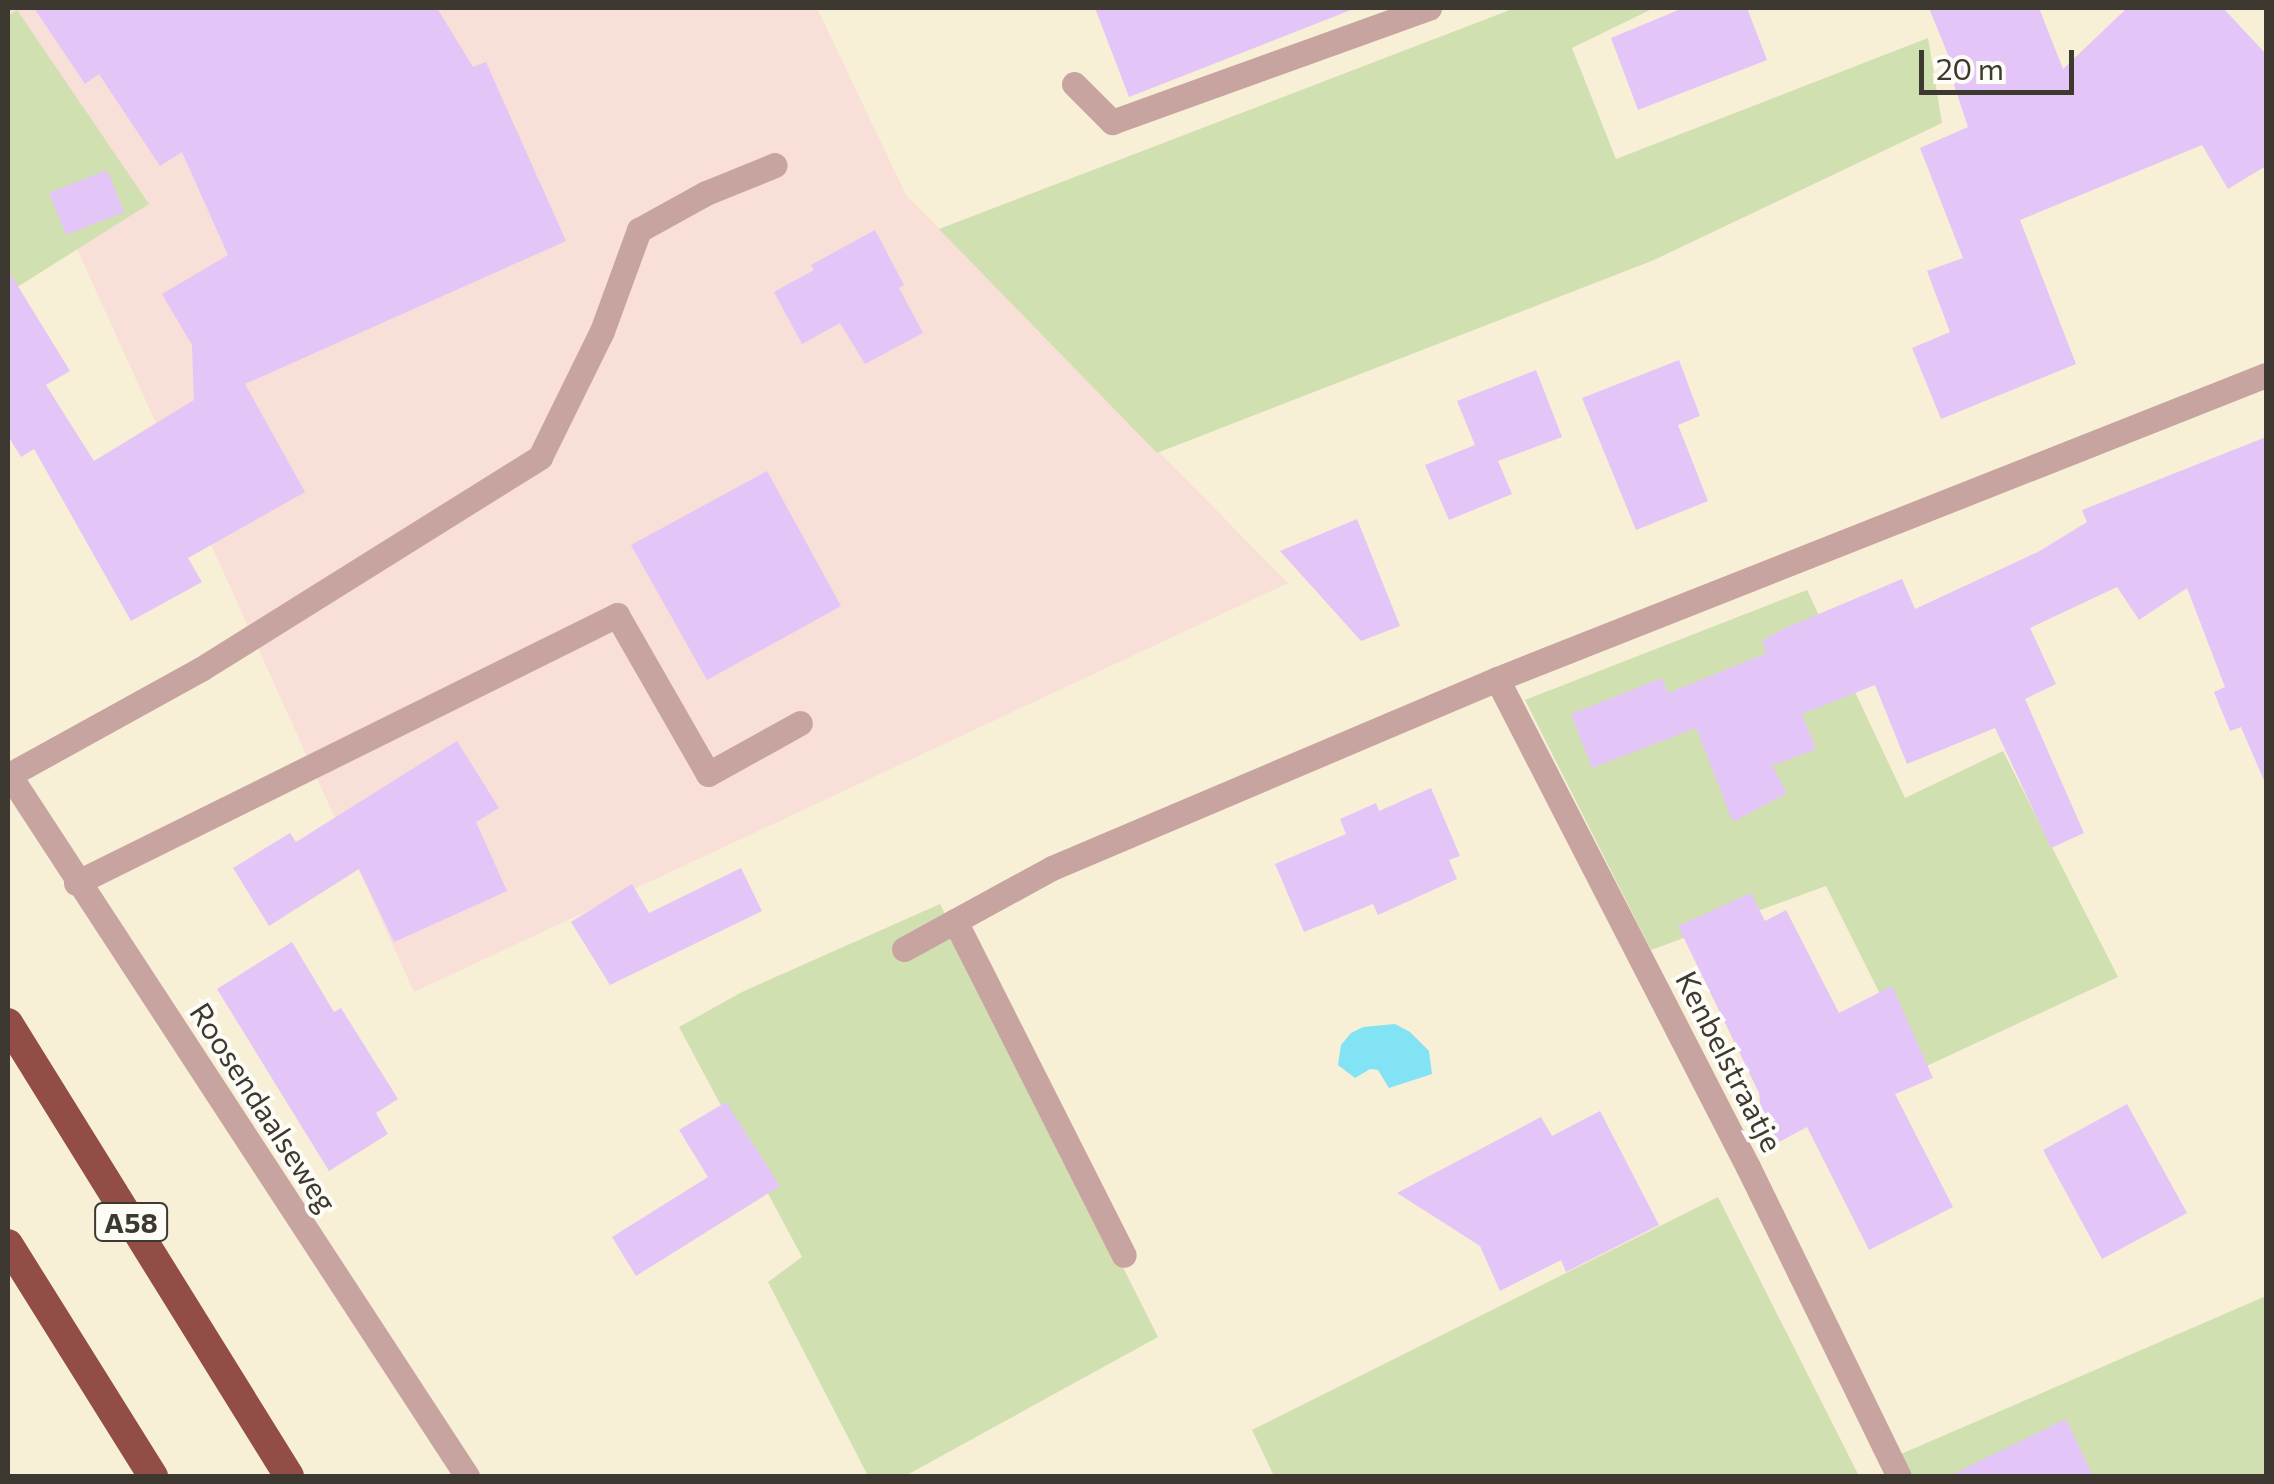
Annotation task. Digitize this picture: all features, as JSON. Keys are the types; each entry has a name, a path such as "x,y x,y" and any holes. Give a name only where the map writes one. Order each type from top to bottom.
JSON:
{"highway":[{"name":"A58","path":"8,1023 289,1476"},
{"path":"8,1244 153,1476"},
{"name":"A58","path":"255,1422 299,1476"}],"street":[{"path":"1074,84 1112,122 1429,8"},
{"path":"8,774 201,669 540,457 602,331 639,230 706,193 775,165"},
{"path":"904,949 1052,868 1497,679 2266,375"},
{"path":"76,883 616,615 708,774 800,724"},
{"name":"Kenbelstraatje","path":"1497,679 1748,1167 1898,1476"},
{"name":"Roosendaalseweg","path":"8,774 467,1476"},
{"path":"955,921 1124,1255"}],"shaded area":[{"path":"8,8 817,8 906,195 1288,583 414,992 8,97"}],"green space":[{"path":"1515,8 1654,8 1572,48 1616,159 1928,38 1942,123 1654,260 1157,453 939,229"},
{"path":"17,10 149,204 8,293 8,16"},
{"path":"1807,590 1905,798 2003,751 2118,977 1918,1070 1826,886 1651,950 1525,700"},
{"path":"940,904 1158,1337 905,1476 868,1476 768,1282 802,1257 679,1027 742,992"},
{"path":"1718,1197 1859,1476 1274,1476 1252,1430"},
{"path":"2266,1296 2266,1476 1912,1476 1901,1454"}],"water":[{"path":"1395,1024 1410,1032 1429,1051 1432,1074 1389,1088 1378,1070 1370,1069 1355,1078 1338,1065 1341,1045 1351,1033 1363,1027"}],"building":[{"path":"34,8 437,8 473,67 486,62 566,241 245,384 305,492 188,558 202,582 131,621 34,449 21,457 8,436 8,270 70,371 46,385 94,461 194,400 192,345 162,294 228,255 182,152 160,166 99,74 85,84"},
{"path":"1095,8 1350,8 1351,10 1129,97"},
{"path":"1683,8 1747,8 1767,60 1638,110 1611,38"},
{"path":"1929,8 2039,8 2063,69 2127,8 2223,8 2266,54 2266,166 2228,189 2202,145 2020,220 2076,364 1941,419 1912,348 1950,332 1927,271 1963,258 1920,148 1968,127 1947,64 1951,62"},
{"path":"107,170 124,212 66,235 49,193"},
{"path":"875,230 904,285 899,288 923,333 865,364 840,323 802,344 774,292 814,270 811,265"},
{"path":"1679,360 1700,416 1678,425 1708,501 1636,530 1582,398"},
{"path":"1536,370 1562,437 1498,461 1512,494 1449,520 1425,465 1475,445 1457,401"},
{"path":"2266,437 2266,785 2241,727 2230,731 2214,692 2225,687 2187,588 2139,620 2117,587 2030,628 2056,684 2025,699 2084,833 2051,848 1995,728 1907,764 1875,685 1802,714 1816,749 1772,766 1787,793 1733,822 1696,728 1592,768 1571,714 1662,678 1668,693 1767,653 1762,641 1783,629 1902,579 1915,609 2038,552 2087,522 2082,510"},
{"path":"767,471 841,606 707,680 631,545"},
{"path":"1357,519 1400,626 1361,641 1280,551"},
{"path":"457,741 499,808 476,822 507,891 394,942 359,869 269,926 233,868 290,833 296,842"},
{"path":"1431,788 1460,856 1449,860 1457,879 1378,915 1373,904 1304,932 1275,864 1346,834 1340,819 1376,803 1379,811"},
{"path":"741,868 762,911 610,985 571,922 632,884 649,913"},
{"path":"1751,893 1765,921 1786,910 1839,1013 1892,986 1933,1078 1895,1094 1953,1207 1869,1250 1807,1127 1779,1142 1763,1127 1759,1093 1678,926"},
{"path":"292,942 334,1012 341,1008 398,1099 376,1113 388,1134 329,1171 217,989"},
{"path":"726,1102 780,1186 636,1276 612,1237 708,1177 679,1130"},
{"path":"2127,1104 2187,1213 2102,1259 2043,1150"},
{"path":"1600,1111 1659,1225 1566,1272 1561,1260 1500,1291 1480,1246 1397,1193 1541,1117 1552,1136"},
{"path":"2066,1419 2093,1476 1949,1476"}]}
